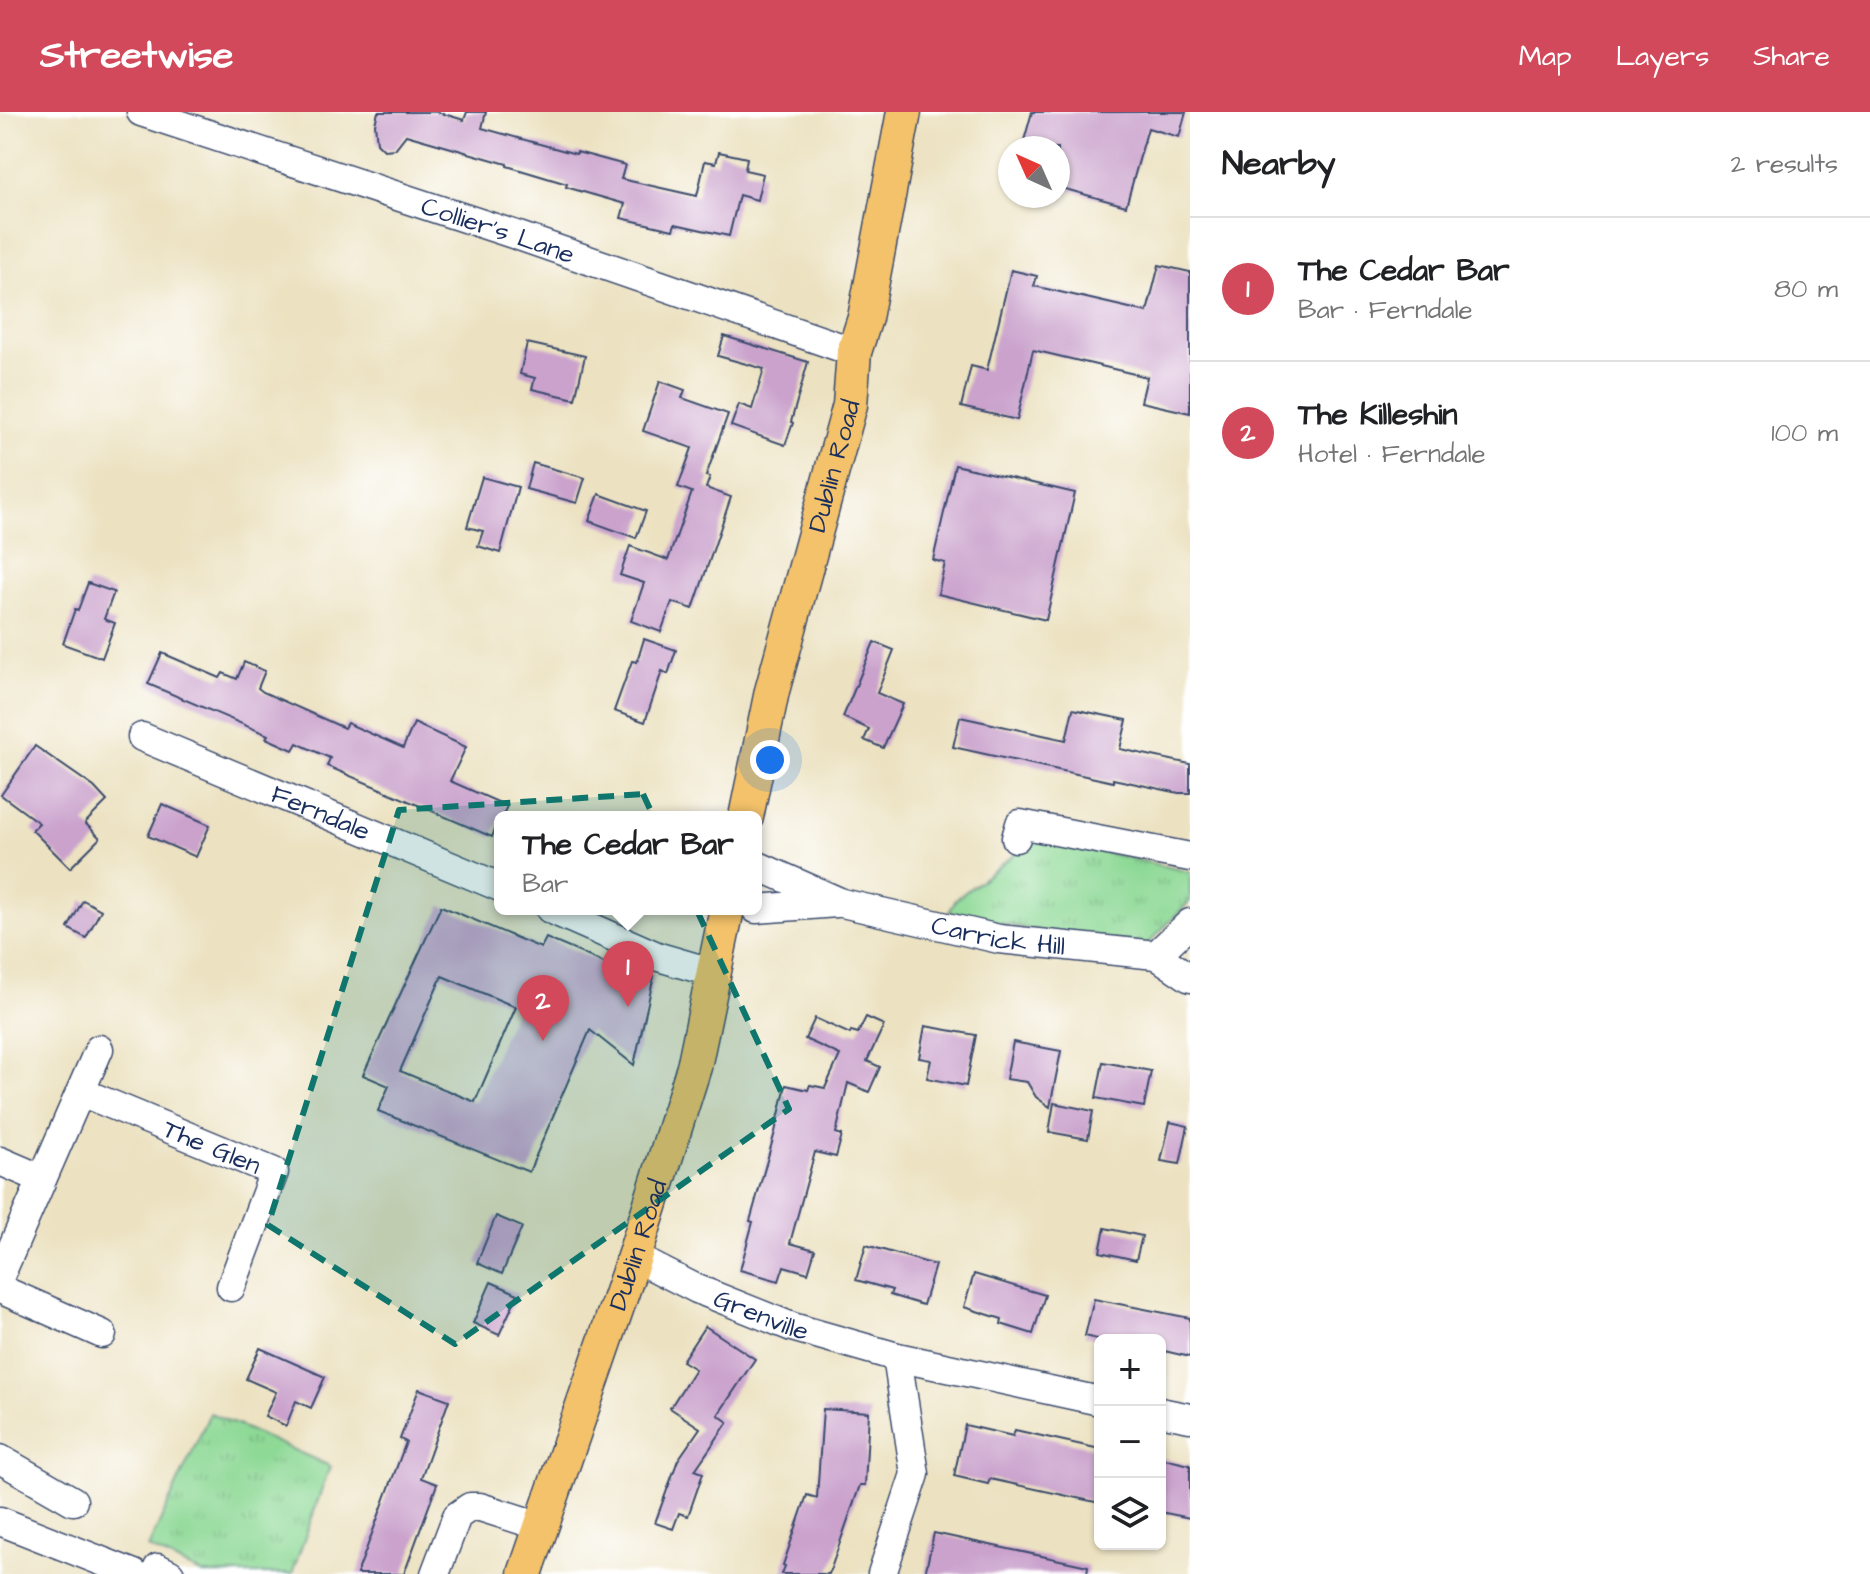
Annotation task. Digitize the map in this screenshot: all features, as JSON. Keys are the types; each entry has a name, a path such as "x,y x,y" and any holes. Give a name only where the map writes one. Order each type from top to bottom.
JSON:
{"main road":[{"name":"Dublin Road","path":"747,811 772,691 850,405 854,352 865,318 904,112"},
{"name":"Dublin Road","path":"525,1574 634,1257 694,1067 714,973 739,915"}],"street":[{"name":"Collier's Lane","path":"141,112 513,234 854,352"},
{"name":"Ferndale","path":"142,737 494,884"},
{"path":"1016,838 1020,824 1190,857"},
{"name":"Carrick Hill","path":"762,868 842,903 999,939 1156,955 1190,978"},
{"name":"Carrick Hill","path":"762,909 842,903"},
{"path":"564,915 659,957 714,973"},
{"path":"1156,955 1190,923"},
{"path":"0,1276 99,1049"},
{"name":"The Glen","path":"81,1092 274,1172 231,1287"},
{"path":"0,1161 42,1179"},
{"name":"Grenville","path":"634,1257 697,1289 792,1327 897,1357 1094,1400"},
{"path":"0,1289 102,1334"},
{"path":"882,1574 915,1474 897,1357"},
{"path":"1166,1413 1190,1418"},
{"path":"0,1459 73,1501"},
{"path":"435,1574 457,1516 470,1507 480,1507 540,1526"},
{"path":"0,1521 154,1572"}],"highlighted area":[{"path":"643,794 789,1109 455,1344 268,1225 399,810"}],"green space":[{"path":"1038,837 1190,872 1190,901 1139,953 949,912 956,899"},
{"path":"210,1413 330,1466 292,1574 203,1574 148,1548"}],"building":[{"path":"378,112 437,112 464,120 467,112 486,112 482,128 625,165 621,179 697,196 705,161 716,163 719,152 747,158 745,170 763,174 757,200 739,195 729,236 675,224 673,230 621,218 625,204 566,187 567,184 507,164 406,135 395,149 384,150 377,143 375,124"},
{"path":"1032,112 1186,112 1179,137 1148,128 1126,206 1070,190 1070,136 1025,136"},
{"path":"1159,265 1190,272 1190,413 1141,402 1147,377 1033,350 1017,420 961,407 971,366 987,370 1011,270 1037,276 1034,286 1147,312"},
{"path":"724,336 808,362 785,445 731,426 739,404 752,409 764,369 718,356"},
{"path":"527,343 585,356 575,399 532,389 535,378 520,374"},
{"path":"660,381 685,390 682,398 728,414 706,476 710,477 706,488 731,497 693,609 672,602 661,632 631,621 644,583 620,575 630,546 668,560 692,492 678,487 692,448 643,431"},
{"path":"533,463 585,478 577,503 526,489"},
{"path":"955,465 1075,493 1046,620 938,594 945,563 933,560"},
{"path":"482,477 518,487 500,553 478,546 483,531 467,527"},
{"path":"599,494 646,511 636,538 589,521"},
{"path":"88,583 114,592 104,619 115,623 102,658 63,644"},
{"path":"644,639 676,650 668,674 662,671 645,722 614,711 632,661 637,662"},
{"path":"874,642 894,650 877,693 903,704 883,748 864,740 869,729 843,717"},
{"path":"162,653 220,678 223,673 237,679 244,662 265,671 258,688 263,692 344,728 347,723 403,748 414,723 466,747 450,781 507,806 505,811 494,811 492,837 327,766 330,758 297,743 293,750 266,738 268,735 148,684"},
{"path":"1073,709 1127,720 1120,749 1190,764 1190,793 1113,779 1113,782 953,747 960,717 1066,740"},
{"path":"35,746 94,787 107,801 85,823 100,838 70,868 32,830 39,823 1,795"},
{"path":"162,804 210,825 196,857 148,836"},
{"path":"83,900 101,910 86,938 68,928"},
{"path":"441,906 541,948 546,938 616,968 611,981 654,976 634,1065 590,1030 529,1172 378,1111 389,1086 363,1075","holes":["442,976 516,1007 475,1102 400,1071"]},
{"path":"866,1017 884,1025 867,1061 880,1067 869,1092 848,1083 836,1133 842,1135 836,1157 815,1152 790,1243 815,1250 808,1273 784,1266 779,1281 740,1270 786,1085 808,1090 810,1085 825,1088 840,1055 805,1039 815,1018 850,1034 851,1031 858,1033"},
{"path":"925,1026 976,1035 966,1086 927,1078 931,1060 919,1058"},
{"path":"1013,1042 1061,1051 1050,1107 1036,1097 1027,1082 1006,1079"},
{"path":"1103,1062 1151,1071 1144,1107 1096,1098"},
{"path":"1054,1103 1093,1111 1088,1139 1049,1132"},
{"path":"1170,1122 1188,1126 1180,1164 1161,1161"},
{"path":"496,1216 522,1227 502,1274 477,1263"},
{"path":"1105,1228 1142,1236 1136,1260 1100,1252"},
{"path":"866,1245 935,1265 923,1305 890,1295 892,1290 856,1280"},
{"path":"974,1274 1045,1295 1033,1334 1001,1324 1002,1319 964,1307"},
{"path":"491,1282 518,1294 499,1335 473,1323"},
{"path":"1094,1299 1190,1318 1190,1357 1166,1351 1166,1334 1094,1334 1094,1338 1085,1336"},
{"path":"705,1326 755,1359 718,1415 728,1422 695,1470 703,1473 688,1516 679,1513 673,1529 655,1523 678,1460 700,1428 670,1408 695,1369 682,1361"},
{"path":"260,1348 325,1377 311,1408 296,1401 286,1426 265,1416 276,1392 246,1379"},
{"path":"419,1389 449,1400 421,1478 437,1484 404,1574 357,1574 406,1442 400,1439"},
{"path":"823,1409 869,1412 865,1485 860,1485 829,1574 782,1574 807,1495 817,1498"},
{"path":"965,1425 1013,1436 1015,1430 1094,1448 1094,1502 990,1479 988,1484 954,1476"},
{"path":"1166,1459 1190,1465 1190,1518 1166,1513"},
{"path":"934,1533 1088,1566 1087,1574 925,1574"}],"place":[{"name":"The Cedar Bar","path":"628,1007"},
{"name":"The Killeshin","path":"543,1041"}]}
